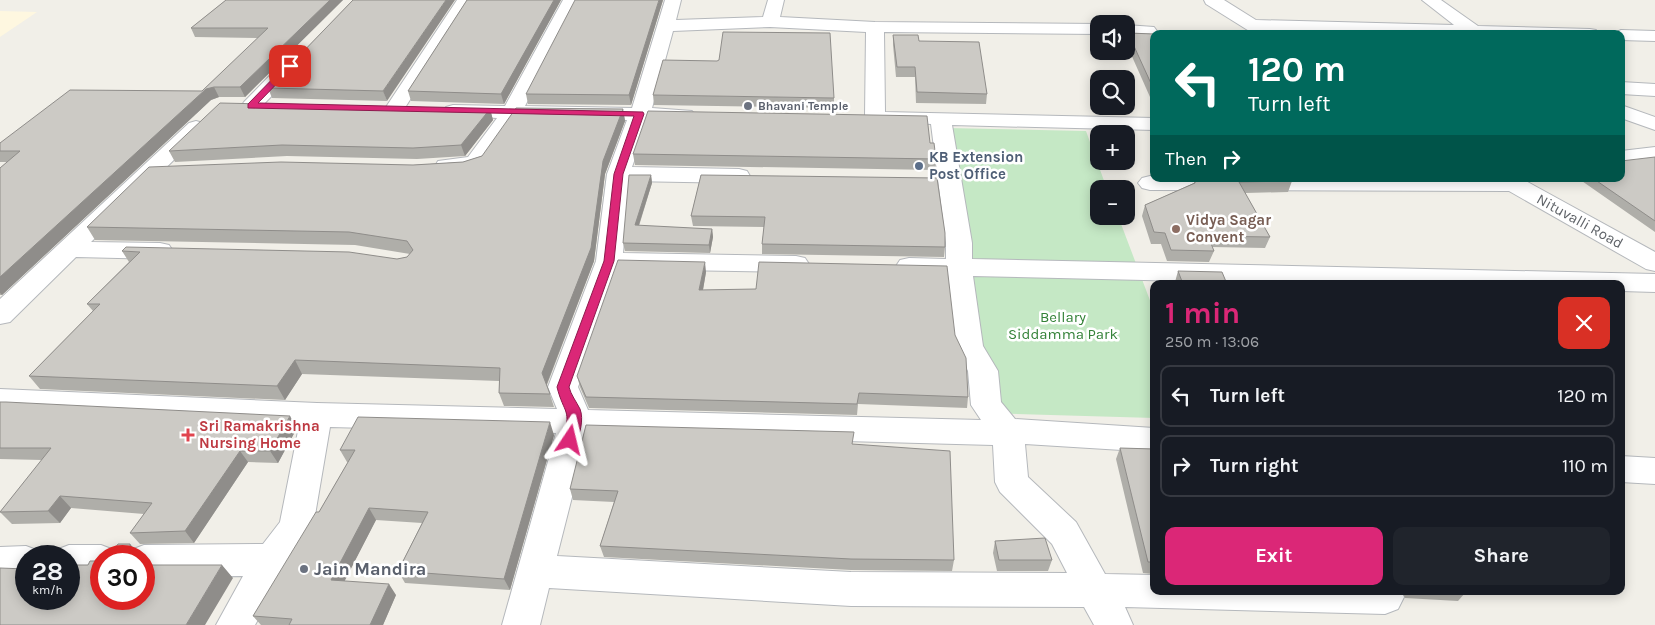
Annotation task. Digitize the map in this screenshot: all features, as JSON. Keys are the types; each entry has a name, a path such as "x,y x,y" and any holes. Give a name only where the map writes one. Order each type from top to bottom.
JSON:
{"street":[{"path":"465,0 405,110 708,115"},
{"path":"425,168 467,166 476,162 512,112 571,0"},
{"path":"521,625 575,422 574,410 566,398 563,387 609,261 618,174 640,114 674,0"},
{"path":"770,22 776,0"},
{"path":"1212,0 1260,29 1332,30"},
{"path":"1430,0 1472,30"},
{"path":"666,26 770,22 875,27 1090,29"},
{"path":"875,27 865,116 1150,124"},
{"path":"1135,31 1148,32"},
{"path":"1625,35 1655,36"},
{"path":"281,106 243,106 306,49"},
{"path":"1625,88 1655,90"},
{"path":"0,316 212,112"},
{"path":"1625,112 1655,124"},
{"path":"941,118 939,179 959,243 959,267 969,346 983,371 986,405 1008,433 1012,482 1064,534 1114,625"},
{"path":"1625,158 1655,154"},
{"path":"148,172 178,170"},
{"path":"618,174 764,176"},
{"path":"1150,183 1330,182"},
{"name":"Nituvalli Road","path":"1512,182 1655,263"},
{"path":"69,249 187,251"},
{"path":"609,261 819,264"},
{"path":"889,266 1524,280"},
{"path":"1625,282 1655,283"},
{"path":"0,400 318,415 1008,433 1017,431 1150,440"},
{"path":"235,625 272,560 296,527 318,415"},
{"path":"1625,469 1655,471"},
{"path":"155,561 272,560"},
{"path":"0,563 15,562"},
{"path":"535,571 851,589 1150,591"},
{"path":"1302,595 1385,597"}],"shaded area":[{"path":"0,11 37,12 0,37"}],"green space":[{"name":"Bellary Siddamma Park","path":"947,128 1086,131 1090,142 1090,170 1100,170 1104,180 1090,180 1090,225 1121,225 1150,300 1150,418 984,413"}],"building":[{"path":"226,0 330,0 240,87 214,87 206,89 0,277 0,168 20,151 0,151 0,143 70,90 202,91 268,28 191,28"},
{"path":"353,0 446,0 383,91 268,88"},
{"path":"467,0 554,0 501,94 408,91"},
{"path":"575,0 659,0 629,95 526,94"},
{"path":"723,32 830,33 834,98 653,95 663,60 717,61 719,60"},
{"path":"1135,33 1150,34 1150,81 1135,48"},
{"path":"893,35 918,35 919,41 979,42 987,94 917,92 915,67 897,67"},
{"path":"220,103 490,109 461,145 413,148 282,145 169,151"},
{"path":"516,108 623,109 603,161 591,248 542,373 550,394 499,393 500,368 295,360 277,386 29,376 100,304 87,304 140,252 122,251 126,247 349,252 397,259 407,257 413,250 407,241 349,232 87,227 149,167 281,162 413,165 463,162 482,156"},
{"path":"648,111 927,116 930,143 934,143 936,159 633,154"},
{"path":"1655,157 1655,221 1598,182 1625,182 1625,161"},
{"path":"629,175 651,175 635,225 712,229 709,245 623,243"},
{"path":"701,175 937,178 945,233 945,247 762,244 765,217 691,216"},
{"path":"1239,182 1270,237 1208,236 1214,251 1171,250 1165,233 1154,232 1145,205 1195,183"},
{"path":"618,260 705,262 699,290 756,289 759,262 947,266 955,335 966,358 968,397 859,393 857,404 586,397 577,376"},
{"path":"1178,271 1222,272 1225,280 1181,280"},
{"path":"0,402 290,416 270,451 240,451 185,531 130,533 152,503 60,496 48,511 0,512 51,448 0,448"},
{"path":"358,417 550,422 504,579 398,571 428,512 369,508 331,580 389,584 370,625 289,625 292,619 253,616 316,512 319,512 355,450 340,450"},
{"path":"586,425 854,432 852,444 950,451 954,560 851,559 600,546 618,491 570,489"},
{"path":"1120,448 1150,449 1150,562 1148,562"},
{"path":"1045,538 1052,560 999,560 995,541"},
{"path":"90,561 90,610 155,610 155,565 222,565 186,625 0,625 0,568 15,569 15,610 80,610 80,565 88,565"}],"place":[{"name":"Bhavani Temple","path":"748,106"},
{"name":"KB Extension Post Office","path":"919,166"},
{"name":"Vidya Sagar Convent","path":"1176,229"},
{"name":"Sri Ramakrishna Nursing Home","path":"188,435"},
{"name":"Jain Mandira","path":"304,569"}],"route":[{"path":"290,66 251,106 640,114 618,174 609,261 563,387 566,398 574,410 575,422 570,440"}]}
